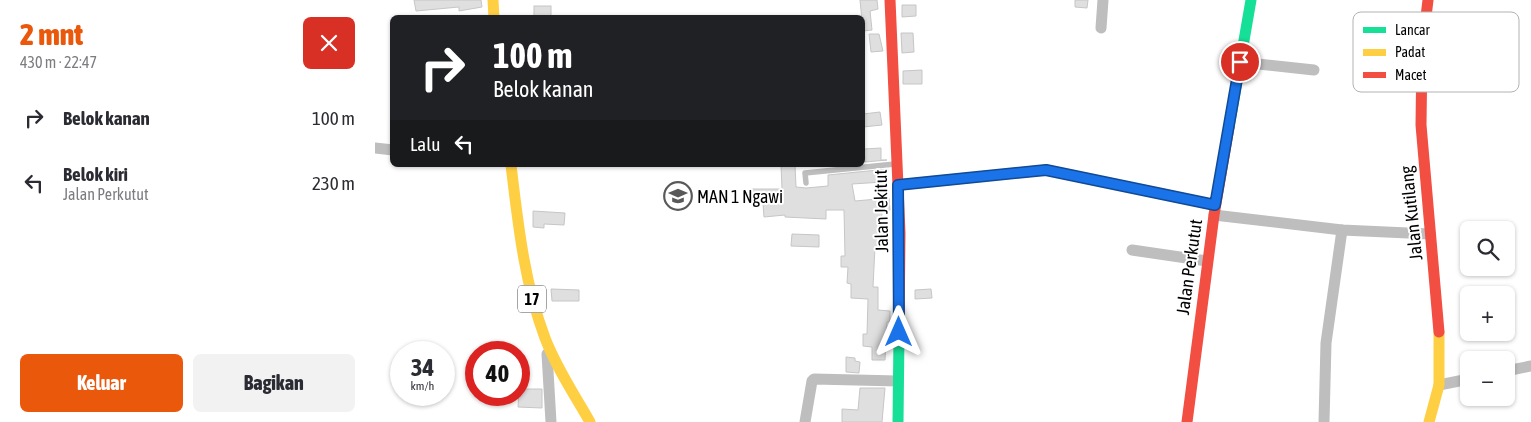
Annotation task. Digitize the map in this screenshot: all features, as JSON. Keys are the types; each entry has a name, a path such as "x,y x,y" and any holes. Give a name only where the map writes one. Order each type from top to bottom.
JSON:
{"main road":[{"path":"493,0 494,15"},
{"name":"Jalan Jekitut","path":"890,0 900,233 898,422"},
{"name":"Jalan Perkutut","path":"1187,422 1214,210 1251,0"},
{"name":"Jalan Kutilang","path":"1420,92 1430,234 1439,313 1439,385 1429,422"},
{"name":"17","path":"511,167 523,254 532,301 546,340 590,422"}],"street":[{"path":"1101,28 1103,0"},
{"path":"1240,62 1313,70"},
{"path":"375,148 390,150"},
{"path":"898,185 1046,170 1214,210 1342,230 1430,234"},
{"path":"1324,422 1326,343 1342,230"},
{"path":"1132,250 1207,262"},
{"path":"546,340 551,422"},
{"path":"1515,369 1531,366"},
{"path":"805,422 811,381 814,379 898,381"},
{"path":"1439,385 1460,381"}],"lane":[{"path":"806,183 805,173 897,164"}],"building":[{"path":"414,0 481,0 482,7 459,11 459,7 416,11"},
{"path":"860,0 877,0 878,9 870,11 872,30 865,31 865,15 861,15"},
{"path":"1075,0 1088,0 1087,8 1075,7"},
{"path":"902,5 916,5 916,16 902,17"},
{"path":"534,6 551,6 551,15 534,15"},
{"path":"901,33 913,33 914,52 902,53"},
{"path":"869,34 879,34 883,51 871,52"},
{"path":"922,70 922,84 903,84 903,71"},
{"path":"880,112 882,125 865,127 865,114"},
{"path":"881,148 881,160 887,160 865,162 865,149"},
{"path":"781,167 795,167 796,187 806,188 828,186 828,175 888,169 888,172 882,172 883,182 852,184 855,201 889,198 890,210 882,210 881,236 886,236 886,248 875,247 873,287 878,287 878,310 890,311 890,322 887,322 885,360 872,360 872,347 863,346 863,334 867,334 868,299 851,298 851,284 847,283 848,267 841,267 841,256 845,256 844,210 826,210 826,219 785,217 785,215 764,217 763,204 751,204 751,189 782,189"},
{"path":"533,211 565,213 564,225 544,224 544,228 533,227"},
{"path":"792,234 819,235 819,247 791,246"},
{"path":"551,289 579,290 579,301 552,301"},
{"path":"931,289 932,298 915,299 915,290"},
{"path":"846,357 855,358 855,361 860,362 859,373 846,372"},
{"path":"860,388 885,388 882,422 842,422 842,409 858,410"},
{"path":"530,389 542,389 542,408 518,407 530,406"}],"traffic: fast":[{"path":"1229,127 1251,0"},
{"path":"898,422 899,334"}],"traffic: slow":[{"path":"493,0 494,15"},
{"path":"511,167 523,252 538,317 554,359 590,422"},
{"path":"1429,422 1439,385 1439,332"}],"traffic: jam":[{"path":"890,0 900,233 899,334"},
{"path":"1427,12 1428,0"},
{"path":"1421,92 1421,125 1439,332"},
{"path":"1187,422 1214,215 1229,127"}],"place":[{"name":"MAN 1 Ngawi","path":"678,196"}],"route":[{"path":"899,332 900,233 898,185 993,177 1046,170 1215,205 1240,62"}]}
